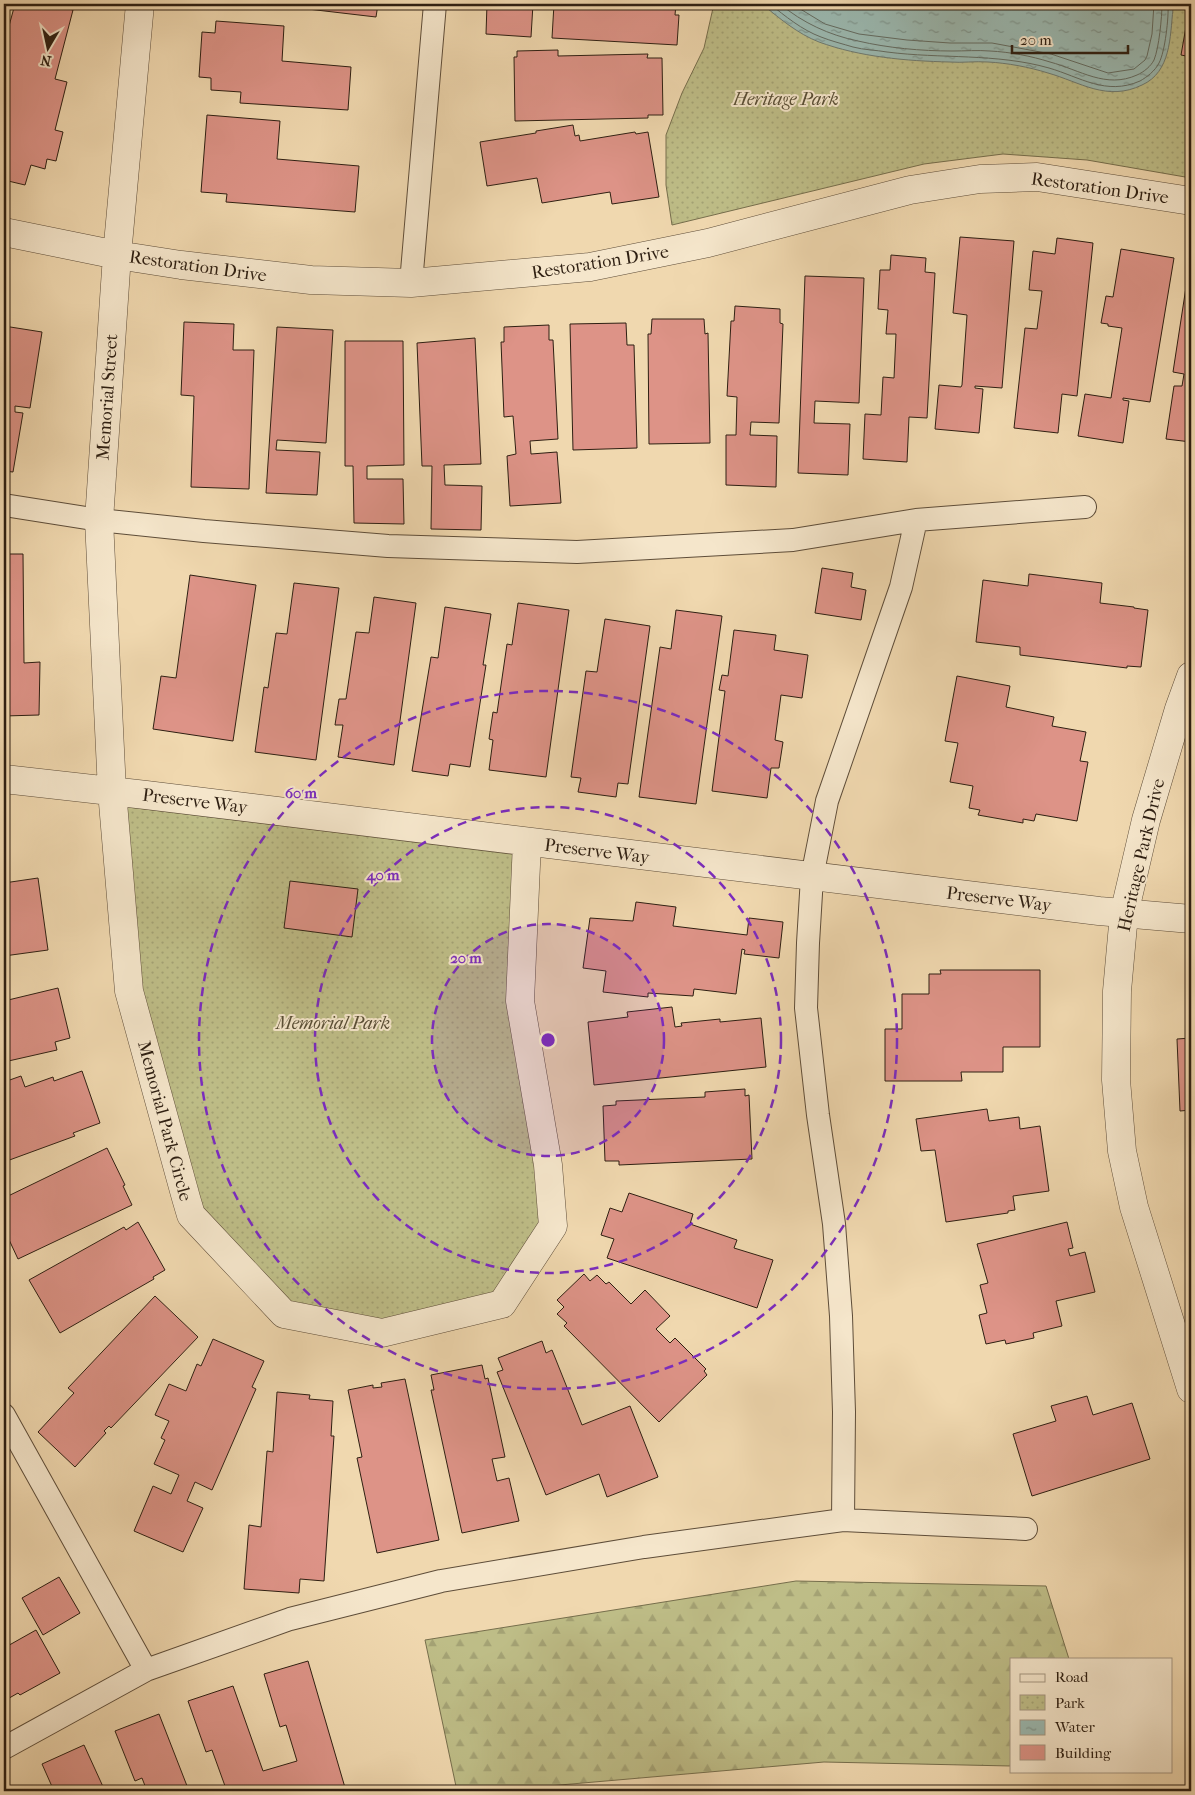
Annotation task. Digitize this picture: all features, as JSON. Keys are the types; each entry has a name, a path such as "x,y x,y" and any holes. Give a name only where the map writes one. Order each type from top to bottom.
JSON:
{"street":[{"name":"Memorial Street","path":"112,791 99,520 117,255 140,4"},
{"name":"Restoration Drive","path":"4,232 117,255 181,265 312,280 411,283 590,267 708,243 910,190 980,179 1037,177 1191,201"},
{"name":"Heritage Park Drive","path":"1191,676 1179,709 1146,820 1124,914 1116,991 1116,1080 1122,1150 1134,1207 1191,1389"},
{"name":"Preserve Way","path":"4,779 1124,914 1191,919"},
{"name":"Memorial Park Circle","path":"112,791 129,991 191,1215 284,1314 382,1333 502,1304 554,1226 548,1165 520,1001 527,842"}],"lane":[{"path":"411,283 435,4"},
{"path":"4,505 99,520 204,531 388,546 577,552 794,540 916,520 1085,507"},
{"path":"843,1520 844,1412 842,1316 834,1224 818,1115 806,1008 812,877 827,801 900,587 916,520"},
{"path":"4,1415 146,1670"},
{"path":"4,1748 146,1670 290,1620 441,1581 644,1547 843,1520 1026,1529"}],"green space":[{"name":"Heritage Park","path":"713,4 1191,4 1191,178 1087,160 1003,154 924,164 672,225 666,185 666,135 682,93 704,48"},
{"name":"Memorial Park","path":"120,806 527,856 520,1001 553,1226 502,1304 382,1333 272,1301 186,1198 129,991"},
{"path":"796,1581 1046,1586 1069,1658 1010,1658 1010,1766 824,1762 491,1791 457,1791 425,1640"}],"water":[{"path":"762,4 1173,4 1173,9 1170,42 1164,63 1159,72 1142,85 1117,92 1094,89 1041,71 1010,64 917,61 867,55 819,42 804,35"}],"building":[{"path":"15,4 40,7 41,4 48,4 73,10 55,79 67,82 55,130 63,132 56,161 47,159 45,169 31,165 25,185 4,180 4,25 9,26"},
{"path":"265,4 378,4 376,17"},
{"path":"487,4 533,4 531,37 486,34"},
{"path":"554,4 676,4 675,15 679,15 677,45 552,38"},
{"path":"216,21 284,26 282,61 351,67 348,110 240,103 241,92 211,90 211,78 199,77 202,32 215,33"},
{"path":"1187,21 1191,22 1191,57 1181,55"},
{"path":"558,50 558,56 648,54 647,58 662,58 663,115 648,115 648,118 515,121 514,57 517,57 517,51"},
{"path":"207,115 280,121 277,159 359,166 355,212 226,202 227,194 201,192"},
{"path":"573,125 575,136 579,135 580,141 635,132 636,134 648,132 659,197 612,204 610,192 542,203 537,178 487,186 480,142"},
{"path":"960,237 1014,241 1002,388 975,386 975,388 983,389 979,433 935,429 939,385 961,387 962,385 967,315 953,313"},
{"path":"1057,238 1093,243 1077,396 1062,394 1058,433 1014,428 1025,328 1037,329 1042,291 1029,290 1033,251 1055,254"},
{"path":"1121,249 1174,258 1150,402 1123,398 1123,400 1129,401 1123,443 1078,436 1085,394 1111,398 1122,328 1101,323 1106,296 1113,297"},
{"path":"891,255 926,258 925,272 935,273 927,418 909,417 907,462 863,459 865,414 881,415 883,377 894,378 896,334 886,334 888,310 878,309 880,270 890,270"},
{"path":"1190,261 1191,442 1166,439 1174,386 1182,386 1184,374 1173,372"},
{"path":"805,276 864,278 859,403 815,401 814,423 850,424 848,475 798,473"},
{"path":"735,306 780,309 780,323 783,324 779,423 751,422 750,435 777,436 776,487 726,485 726,435 736,435 737,397 727,396 731,321 734,321"},
{"path":"652,319 704,319 705,334 708,333 710,443 649,444 648,334 651,334"},
{"path":"184,322 234,324 233,350 254,350 249,489 191,487 194,396 181,395"},
{"path":"626,323 627,345 634,345 637,448 573,450 570,324"},
{"path":"549,325 549,340 553,340 558,439 530,441 531,454 557,452 561,503 510,506 507,456 516,454 513,416 504,417 501,342 504,342 504,327"},
{"path":"4,326 42,332 30,408 15,406 15,412 23,413 13,472 4,471"},
{"path":"277,327 333,330 326,443 277,440 276,450 320,452 317,495 266,493"},
{"path":"475,338 481,464 444,465 445,485 482,486 481,530 431,529 432,466 422,466 417,343"},
{"path":"345,341 403,341 404,465 367,466 367,479 403,479 404,524 354,523 353,466 345,466"},
{"path":"4,554 23,554 24,663 40,662 39,715 4,716"},
{"path":"822,568 853,573 851,587 866,590 861,620 815,613"},
{"path":"1029,574 1102,583 1100,603 1148,610 1141,667 1127,666 1127,668 1020,655 1020,647 976,642 983,580 1028,586"},
{"path":"190,575 256,585 233,741 153,729 161,676 176,678"},
{"path":"294,583 339,588 316,760 255,752 264,687 268,688 276,633 287,634"},
{"path":"374,597 416,603 394,765 338,757 343,725 335,725 339,699 346,699 356,632 369,633"},
{"path":"518,603 569,610 546,777 489,770 493,740 489,739 493,712 497,713 507,644 512,645"},
{"path":"445,607 491,614 483,665 486,665 470,767 450,764 448,776 412,771 431,657 438,658"},
{"path":"676,610 722,616 696,804 639,797 660,647 671,649"},
{"path":"605,619 650,626 628,784 618,783 616,797 578,792 581,778 571,777 586,671 597,672"},
{"path":"734,630 776,635 774,650 808,655 802,698 781,695 775,740 783,742 779,768 771,768 767,798 712,791 725,691 719,690 722,675 728,676"},
{"path":"957,676 1010,686 1006,707 1054,717 1052,726 1086,732 1080,761 1088,762 1077,821 1036,814 1034,821 1023,819 1023,823 978,815 980,810 969,808 973,786 950,782 958,743 945,741"},
{"path":"38,878 48,950 4,956 4,883"},
{"path":"290,881 358,889 352,937 284,928"},
{"path":"636,902 676,907 673,926 747,935 749,918 783,922 779,958 744,954 745,950 742,949 736,994 694,989 693,996 648,993 648,997 603,992 606,971 583,968 590,918 633,921"},
{"path":"940,970 1040,970 1040,1047 1003,1047 1003,1072 961,1072 962,1081 885,1081 885,1029 902,1029 902,994 929,994 929,974 941,974"},
{"path":"58,988 70,1038 55,1042 57,1050 4,1062 4,1001"},
{"path":"672,1007 675,1027 682,1026 681,1023 720,1019 720,1022 761,1018 766,1067 594,1085 588,1022 628,1017 627,1012"},
{"path":"1191,1038 1191,1110 1180,1111 1177,1039"},
{"path":"82,1071 100,1123 73,1133 75,1136 4,1162 4,1082 21,1076 25,1087 53,1077 54,1081"},
{"path":"745,1089 745,1096 749,1095 752,1159 619,1165 619,1161 605,1161 603,1106 616,1105 616,1101 705,1097 705,1092"},
{"path":"987,1109 989,1121 1019,1117 1020,1129 1040,1126 1049,1191 1013,1196 1015,1210 1008,1211 1008,1213 946,1222 935,1150 921,1151 916,1119"},
{"path":"107,1148 125,1185 123,1186 132,1205 18,1259 4,1229 4,1198"},
{"path":"629,1193 693,1214 690,1224 737,1240 734,1248 773,1260 757,1308 607,1258 614,1239 601,1235 610,1208 622,1212"},
{"path":"138,1222 165,1270 153,1277 154,1279 60,1333 29,1280 124,1227 126,1230"},
{"path":"1067,1222 1073,1248 1068,1249 1070,1256 1085,1252 1095,1292 1056,1301 1062,1326 1033,1333 1034,1338 1006,1344 1005,1340 986,1344 979,1315 987,1313 980,1285 988,1283 977,1244"},
{"path":"584,1274 590,1281 597,1275 606,1284 609,1282 631,1304 645,1290 670,1316 656,1329 670,1343 675,1338 706,1369 704,1371 707,1375 659,1422 564,1326 567,1323 557,1314 564,1307 557,1300"},
{"path":"155,1296 198,1337 111,1428 109,1426 104,1431 106,1433 75,1467 38,1432 74,1393 68,1388"},
{"path":"213,1339 264,1361 252,1387 256,1389 212,1490 195,1482 187,1501 203,1508 183,1552 134,1531 153,1486 171,1494 179,1475 154,1464 165,1440 161,1438 169,1421 155,1415 169,1384 186,1391 197,1364 201,1366"},
{"path":"542,1341 546,1353 552,1350 582,1425 630,1406 658,1477 607,1497 599,1474 546,1495 497,1372 503,1370 498,1358"},
{"path":"482,1365 485,1379 488,1378 505,1457 492,1459 497,1481 509,1478 519,1521 462,1533 431,1390 434,1390 431,1375"},
{"path":"405,1379 439,1540 377,1553 357,1458 362,1457 348,1390 373,1385 373,1388 382,1387 381,1383"},
{"path":"277,1392 310,1395 309,1399 333,1401 331,1436 334,1436 324,1581 300,1579 299,1593 244,1589 249,1525 261,1527 267,1451 273,1452"},
{"path":"1087,1396 1093,1415 1132,1403 1150,1459 1032,1496 1013,1434 1056,1421 1051,1406"},
{"path":"59,1577 80,1613 43,1635 22,1598"},
{"path":"36,1630 60,1673 20,1695 18,1693 4,1701 4,1648"},
{"path":"308,1661 346,1791 211,1791 225,1786 212,1750 206,1752 188,1701 233,1686 263,1771 297,1761 286,1725 280,1727 264,1674"},
{"path":"159,1714 189,1791 147,1791 142,1778 135,1781 115,1731"},
{"path":"84,1745 105,1791 54,1791 42,1764"}]}
